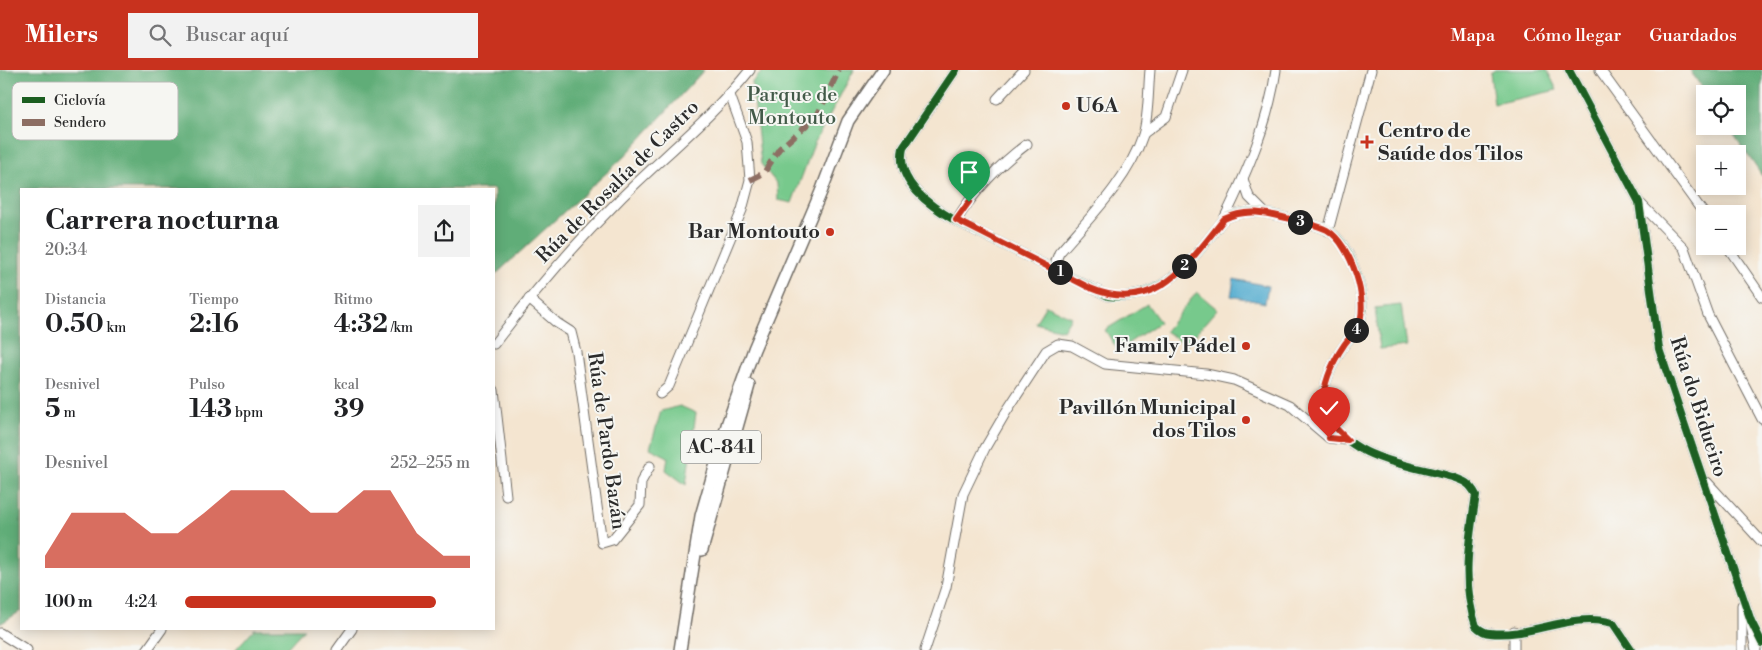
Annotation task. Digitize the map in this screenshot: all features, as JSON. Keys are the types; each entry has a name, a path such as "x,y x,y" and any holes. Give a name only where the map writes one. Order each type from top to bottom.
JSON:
{"main road":[{"name":"AC-841","path":"680,650 701,516 728,422 754,349 821,192 848,120 883,70"}],"street":[{"name":"Rúa de Rosalía de Castro","path":"495,343 529,299 618,201 730,95 750,70"},
{"path":"956,70 912,133 901,159 903,170 920,196 932,207 956,220 1108,296 1137,296 1154,290 1172,279 1224,219 1243,179 1267,112 1276,70"},
{"path":"997,99 1024,70"},
{"path":"1057,271 1056,261 1059,253 1120,180 1137,150 1144,133 1150,70"},
{"path":"1144,133 1166,118 1182,70"},
{"path":"1328,230 1371,70"},
{"name":"Rúa do Bidueiro","path":"1569,70 1639,202 1659,349 1758,639 1756,650"},
{"path":"1600,70 1698,205"},
{"path":"660,394 669,386 742,210 750,180 747,142 730,95"},
{"path":"956,220 982,187 1012,156 1027,144"},
{"path":"1243,179 1249,197 1264,212"},
{"path":"1639,202 1680,242 1688,254 1708,316 1762,419"},
{"path":"1224,219 1234,214 1264,212 1328,230 1342,244 1357,277 1361,308 1358,327 1337,358 1326,384 1324,409 1332,424 1360,450 1452,477 1466,482 1472,487 1476,495 1468,552 1467,575 1468,593 1476,626 1483,632 1491,634 1565,622 1602,620 1613,623 1631,650"},
{"path":"1733,255 1762,297"},
{"name":"Rúa de Pardo Bazán","path":"529,299 557,323 571,332 576,352 602,542 612,540 640,504 641,482 650,466"},
{"path":"925,650 946,587 963,494 985,448 1006,412 1046,351 1058,344 1072,346 1105,364 1206,374 1234,380 1290,405 1329,438 1348,440"},
{"path":"495,399 506,496"},
{"path":"1703,477 1762,542"},
{"name":"Rúa do Bidueiro","path":"1742,593 1743,650"},
{"path":"147,650 161,630"},
{"path":"337,650 351,630"},
{"path":"1514,631 1514,650"},
{"path":"0,633 27,650"},
{"path":"1743,650 1748,637 1758,639"}],"green space":[{"path":"0,70 704,70 625,156 495,275 495,188 20,188 20,612 0,624"},
{"name":"Parque de Montouto","path":"764,70 854,70 814,144 792,203 778,200 777,184 761,164 752,82"},
{"path":"1495,70 1547,70 1557,90 1494,104 1490,73"},
{"path":"1690,70 1762,70 1762,176 1746,152 1746,145 1741,145 1734,135 1746,135 1746,85 1700,85"},
{"path":"1197,292 1217,309 1186,345 1165,331"},
{"path":"1147,304 1160,322 1118,350 1105,330"},
{"path":"1046,305 1071,317 1063,330 1035,323"},
{"path":"1401,305 1407,346 1380,349 1375,308"},
{"path":"680,406 696,413 686,485 666,470 668,457 650,448 661,411"},
{"path":"253,630 303,630 285,650 235,650"}],"water":[{"path":"1234,279 1268,286 1265,303 1231,296"}],"marked path":[{"path":"750,180 764,173 779,149 817,116 839,70"}],"cycle path":[{"path":"956,70 903,148 904,172 909,182 926,200 956,221 1108,296 1128,296 1145,292 1161,285 1188,263 1224,219 1240,213 1255,212 1279,216 1318,226 1336,236 1350,257 1355,269 1359,282 1362,307 1358,326 1345,344 1328,376 1324,394 1326,411 1335,427 1348,440 1363,450 1398,463 1456,478 1466,483 1474,491 1476,495 1469,544 1468,577 1471,610 1476,626 1486,632 1505,634 1567,622 1598,620 1613,623 1631,650"},
{"path":"1569,70 1639,202 1659,349 1751,621 1762,643"}],"place":[{"name":"U6A","path":"1066,106"},
{"name":"Centro de Saúde dos Tilos","path":"1367,142"},
{"name":"Bar Montouto","path":"830,232"},
{"name":"Family Pádel","path":"1246,346"},
{"name":"Pavillón Municipal dos Tilos","path":"1246,420"}],"route":[{"path":"969,202 956,220 1108,296 1137,296 1154,290 1172,279 1196,254 1224,219 1234,214 1264,212 1328,230 1342,244 1350,258 1357,277 1361,308 1361,318 1358,327 1337,358 1326,384 1324,397 1324,409 1332,424 1348,440 1329,438"}]}
